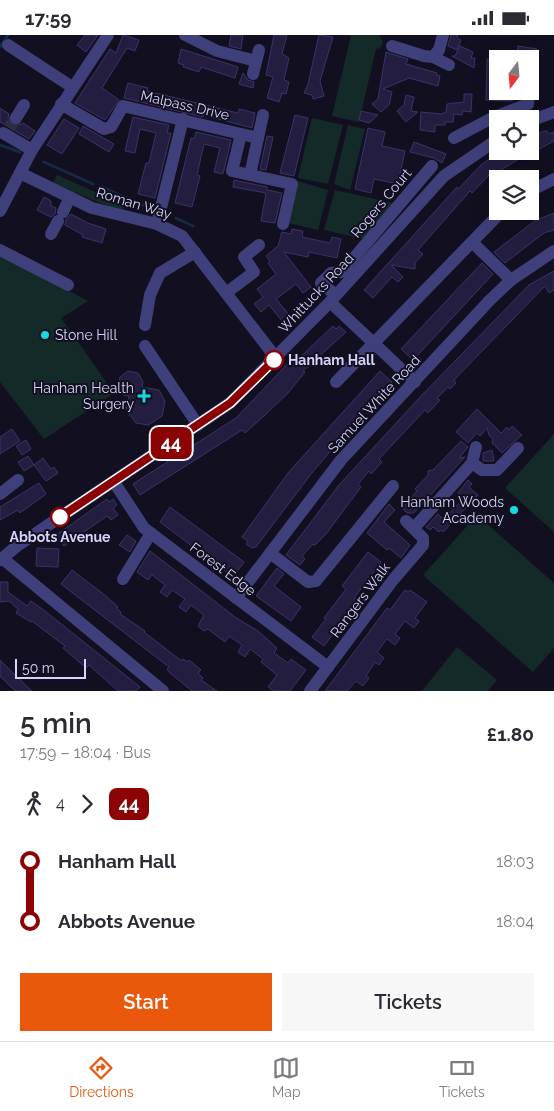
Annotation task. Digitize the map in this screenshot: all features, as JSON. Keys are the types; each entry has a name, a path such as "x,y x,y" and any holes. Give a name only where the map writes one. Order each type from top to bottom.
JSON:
{"street":[{"path":"0,211 32,150 108,35"},
{"path":"185,35 217,51 256,61"},
{"path":"433,57 439,50 443,35"},
{"path":"8,45 72,87"},
{"path":"392,46 433,57 449,65"},
{"path":"517,110 528,104 528,100"},
{"name":"Malpass Drive","path":"61,104 104,129 111,127 123,106 241,134 232,171 292,184 283,224"},
{"path":"24,105 9,129 32,150"},
{"path":"539,117 554,111"},
{"path":"250,175 263,115"},
{"path":"158,224 183,119"},
{"path":"454,138 489,124"},
{"path":"241,134 258,138"},
{"name":"Whittucks Road","path":"1,559 230,403 333,298 444,177 489,145"},
{"name":"Rogers Court","path":"333,298 322,283 331,273 342,272 432,166"},
{"name":"Roman Way","path":"20,173 92,208 158,224 182,236 276,358"},
{"path":"539,186 554,179"},
{"path":"52,234 70,197"},
{"path":"336,382 493,220"},
{"path":"472,242 511,280"},
{"path":"226,293 254,272 244,257 259,245"},
{"path":"0,250 68,285"},
{"name":"Samuel White Road","path":"236,598 341,460 511,280 554,251"},
{"path":"145,325 150,295 160,273 195,252"},
{"path":"333,298 374,343 415,382"},
{"path":"145,346 198,425"},
{"name":"Rangers Walk","path":"310,691 393,580 423,545 423,538 410,524 477,467 476,447"},
{"path":"477,467 498,470 518,448"},
{"path":"0,494 18,480"},
{"name":"Forest Edge","path":"114,481 144,528 328,667"},
{"path":"270,553 308,582 316,581 393,486"},
{"path":"123,579 151,533"},
{"path":"1,559 163,691"}],"green space":[{"path":"351,35 379,35 383,42 380,48 376,49 359,122 332,116"},
{"path":"312,118 343,125 328,184 298,178"},
{"path":"348,125 365,129 350,190 334,184"},
{"path":"57,175 125,205 122,212 53,183"},
{"path":"298,181 328,190 318,230 288,223"},
{"path":"335,190 393,203 363,239 324,230"},
{"path":"0,255 88,301 61,318 114,393 44,439 0,382"},
{"path":"554,434 554,532 505,488"},
{"path":"477,515 554,583 554,648 533,672 423,575"},
{"path":"457,647 497,680 488,691 422,691"}],"building":[{"path":"85,35 98,35 86,52 77,45"},
{"path":"123,35 139,40 135,51 127,48 102,88 119,100 105,120 75,103 110,49 116,53"},
{"path":"231,35 243,35 241,49 229,46"},
{"path":"274,35 287,35 282,54 289,58 284,80 289,82 286,94 282,93 279,102 267,98 273,77 266,75"},
{"path":"319,35 333,37 320,81 324,96 313,99 312,95 304,93 308,84"},
{"path":"451,35 458,35 457,38 461,40 457,50 448,46"},
{"path":"460,46 473,52 471,58 475,58 474,68 452,56 455,56"},
{"path":"518,46 537,49 537,50 518,50"},
{"path":"181,49 238,67 235,78 201,67 199,72 183,67 184,65 178,63"},
{"path":"386,52 408,59 406,64 437,73 436,75 440,76 438,86 409,78 383,89 392,92 389,105 381,112 372,104 378,99"},
{"path":"487,59 489,59 489,100 514,100 511,101 486,100"},
{"path":"243,73 248,80 254,82 253,88 239,84"},
{"path":"128,83 148,88 147,91 238,113 239,109 255,113 252,128 204,115 203,117 124,98"},
{"path":"464,94 472,94 471,112 463,111 462,115 454,114 453,122 445,122 445,125 435,125 435,132 420,130 421,112 442,114 446,112 447,104 464,102"},
{"path":"406,95 414,97 411,111 418,112 406,122 397,111 404,105"},
{"path":"0,108 9,114 8,118 11,125 16,126 23,123 35,131 29,139 0,122"},
{"path":"361,111 378,115 369,123 359,120"},
{"path":"295,115 308,118 294,176 280,173"},
{"path":"133,117 169,125 167,133 171,133 155,198 138,194 146,163 149,163 156,133 140,129 135,153 125,151"},
{"path":"64,119 79,128 62,154 47,145"},
{"path":"83,126 114,144 109,152 79,134"},
{"path":"368,128 385,132 382,146 405,151 398,184 374,179 371,193 355,189"},
{"path":"544,131 547,131 549,134 554,132 554,141 539,149 539,133"},
{"path":"196,132 231,140 223,174 214,172 220,148 204,144 197,175 200,176 192,207 175,203 191,138 194,139"},
{"path":"267,136 273,137 266,170 260,169"},
{"path":"414,142 446,154 442,163 434,158 410,152"},
{"path":"489,159 517,160 501,170 489,170 489,175 472,193 470,191 418,250 423,254 415,263 415,269 391,265 403,277 398,282 392,277 373,298 364,290 457,187 458,189"},
{"path":"234,180 267,187 267,190 282,193 275,223 261,221 266,193 233,187"},
{"path":"44,197 51,201 51,206 56,208 55,214 51,217 37,210"},
{"path":"554,213 554,230 544,233 505,263 494,252 536,220 539,220"},
{"path":"71,214 88,223 106,229 102,243 82,237 83,235 65,225 66,219"},
{"path":"292,229 303,231 302,237 330,243 332,237 341,239 337,258 309,252 308,257 284,252 311,287 303,293 296,284 276,299 290,316 283,322 269,305 261,312 254,304 263,297 257,289 276,274 268,263 270,261 266,256 278,246 282,232 291,234"},
{"path":"482,263 493,274 413,360 401,349"},
{"path":"554,271 554,290 549,293 545,286 454,380 456,383 450,389 448,387 437,398 440,400 428,413 425,410 379,459 382,462 371,474 369,471 358,484 361,487 326,534 302,556 305,559 300,565 286,555 339,485 422,395 529,285"},
{"path":"333,326 336,329 339,326 346,332 303,371 305,372 288,393 245,433 242,430 140,495 133,484 236,418 292,359 295,362"},
{"path":"128,371 138,373 143,382 142,387 159,390 165,401 162,416 148,425 136,423 126,410 129,396 123,395 118,387 120,377"},
{"path":"380,371 392,382 341,434 343,436 311,474 256,547 252,548 246,544 248,541 242,537 288,473"},
{"path":"477,409 501,433 507,427 509,430 512,426 522,435 502,453 492,443 493,439 489,435 487,428 480,436 477,433 468,443 456,432"},
{"path":"12,429 20,441 0,454 0,437"},
{"path":"26,440 31,449 22,455 16,446"},
{"path":"461,441 468,447 459,458 465,457 414,513 407,513 402,508 417,491 415,489 428,475 428,471 433,470"},
{"path":"492,450 494,461 483,461 483,453"},
{"path":"28,456 34,465 24,471 18,462"},
{"path":"43,458 51,469 54,467 58,473 46,481 34,465"},
{"path":"468,480 472,484 469,487 478,495 443,532 441,530 439,532 433,527 430,530 426,527 438,514 442,518 446,517 463,499 458,493"},
{"path":"39,483 46,494 20,513 18,510 0,520 0,507"},
{"path":"107,499 109,502 113,499 117,505 113,508 118,515 111,520 107,516 64,546 56,535"},
{"path":"389,504 395,510 384,522 410,545 401,558 389,548 387,550 367,533"},
{"path":"170,507 244,562 233,577 160,522"},
{"path":"127,535 136,541 130,552 119,545"},
{"path":"37,548 59,549 58,567 36,566"},
{"path":"150,551 235,617 258,631 277,648 274,653 288,663 291,659 306,670 290,691 274,691 268,687 277,675 261,662 263,659 250,649 245,657 238,652 242,645 229,636 225,642 208,629 204,631 198,626 204,615 191,605 186,612 179,607 185,599 172,590 167,597 160,592 165,585 152,575 148,580 137,572"},
{"path":"368,552 381,562 354,598 358,600 324,646 312,637 346,589 342,586"},
{"path":"277,568 284,574 274,586 301,607 291,621 256,596"},
{"path":"72,570 118,607 116,608 121,612 120,614 145,631 179,659 188,662 189,660 201,670 198,673 203,678 201,680 217,691 192,691 170,673 167,669 169,667 61,584"},
{"path":"0,582 8,582 8,592 27,606 31,601 45,611 140,687 136,691 118,691 89,665 86,668 63,648 65,646 32,621 16,613 18,609 9,601 0,602"},
{"path":"405,590 408,592 410,590 427,602 415,618 419,621 414,628 405,621 395,634 400,638 395,645 387,639 377,652 384,658 379,665 375,662 366,676 369,678 363,686 356,681 347,691 325,691 387,608 390,610"},
{"path":"0,660 32,691 16,691 11,687 0,676"}],"waterway":[{"path":"0,47 8,35"},
{"path":"0,145 20,152"},
{"path":"44,162 93,184"},
{"path":"102,187 158,212"},
{"path":"176,218 193,226"}],"tunnel":[{"path":"9,128 16,118"}],"bus line":[{"name":"44","path":"60,517 230,403 274,360"}],"place":[{"name":"Stone Hill","path":"45,335"},
{"name":"Hanham Hall","path":"274,360"},
{"name":"Hanham Health Surgery","path":"144,396"},
{"name":"Hanham Woods Academy","path":"514,510"},
{"name":"Abbots Avenue","path":"60,517"}]}
